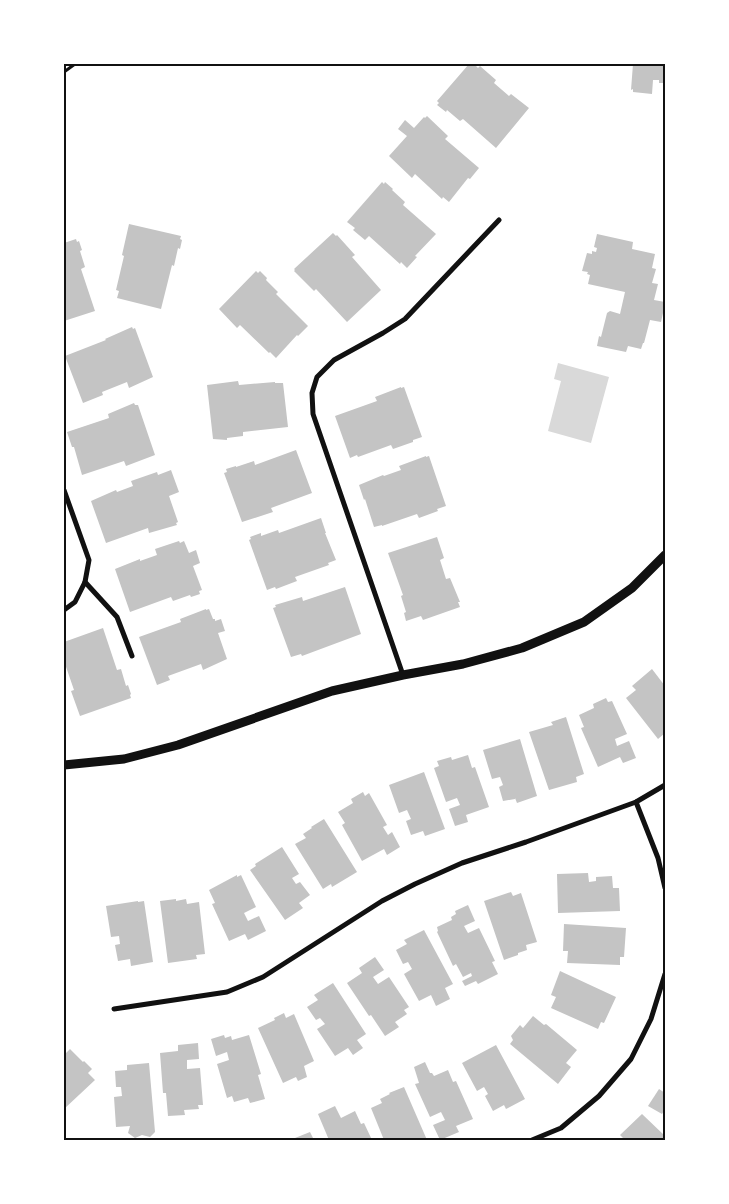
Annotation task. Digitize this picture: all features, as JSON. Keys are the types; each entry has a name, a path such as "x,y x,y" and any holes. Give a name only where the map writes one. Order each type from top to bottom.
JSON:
{"street":[{"path":"403,675 314,414 312,393 317,377 334,360 383,334 405,319 499,220"},
{"path":"64,490 89,560 85,582 75,602 64,610"},
{"path":"64,766 124,759 178,745 332,692 403,675 463,664 522,648 584,622 632,588 665,555"},
{"path":"85,582 117,617 132,656"},
{"path":"114,1009 227,992 235,989 264,977 382,901 415,884 462,863 636,802 665,785"},
{"path":"636,802 658,858 665,888"},
{"path":"532,1140 561,1128 599,1096 631,1059 651,1019 665,974"}],"path":[{"path":"64,72 75,64"}],"shaded area":[{"path":"558,363 609,377 591,443 548,431 561,381 554,379"}],"building":[{"path":"469,64 474,64 478,68 480,66 496,80 494,83 509,96 511,94 529,108 496,148 463,119 460,121 447,110 446,112 437,105 439,103 437,101"},
{"path":"633,64 665,64 665,83 653,80 652,94 633,92 633,89 631,90"},
{"path":"427,116 448,136 445,139 479,168 470,179 468,178 449,202 443,197 442,199 415,174 412,178 389,156 407,136 398,129 405,120 414,128"},
{"path":"382,182 384,184 385,182 393,189 405,202 403,205 436,234 415,256 417,257 407,268 369,236 365,240 347,222"},
{"path":"129,224 181,236 180,249 178,248 174,266 172,265 161,309 117,298 119,291 116,290"},
{"path":"333,233 355,255 352,257 381,290 347,322 316,289 314,291 294,271"},
{"path":"597,234 633,242 632,249 655,254 652,268 656,269 652,283 658,284 654,300 665,302 665,304 661,322 650,320 641,349 628,346 626,352 597,346 607,313 610,311 620,314 625,292 588,284 590,275 587,274 588,272 582,271 587,253 592,254 592,251 596,252 597,248 594,247"},
{"path":"76,239 77,242 79,241 82,250 80,251 85,267 81,269 95,311 64,321 64,243"},
{"path":"256,271 258,273 260,271 267,278 266,280 278,292 276,294 308,326 276,358 240,325 237,328 219,309"},
{"path":"132,327 133,329 135,328 153,377 129,388 127,382 102,392 103,395 83,403 65,356 106,340"},
{"path":"238,381 239,385 283,383 288,427 243,432 243,436 227,438 227,440 213,439 207,385"},
{"path":"404,387 422,437 393,449 391,445 350,458 335,416 377,401 375,397"},
{"path":"134,403 138,405 155,455 126,466 124,461 82,475 74,447 72,447 67,432 109,418 108,414"},
{"path":"296,450 312,493 271,508 273,512 242,522 224,473 227,472 226,469 254,461 255,465"},
{"path":"429,456 446,506 419,518 417,514 374,527 359,485 401,470 399,466"},
{"path":"171,470 179,492 169,496 178,522 176,523 177,525 149,533 148,528 106,543 91,501 116,490 117,492 133,486 131,481 157,472 158,475"},
{"path":"321,518 336,560 328,563 329,565 295,577 297,581 276,589 275,587 267,590 249,540 251,539 250,537 261,533 261,536 278,530 279,533"},
{"path":"437,537 444,558 440,560 446,579 450,578 460,602 458,602 460,607 423,620 421,616 406,621 404,613 406,612 401,596 403,595 388,553"},
{"path":"179,541 180,543 184,541 189,553 196,550 200,563 193,566 202,590 199,591 200,594 191,597 190,595 173,601 171,597 130,612 115,569 140,559 140,561 157,555 155,549"},
{"path":"345,587 361,634 302,656 301,654 291,657 273,608 276,607 275,605 302,597 303,601"},
{"path":"209,609 215,621 221,619 225,631 218,633 227,659 203,670 201,664 168,676 170,680 157,685 139,637 181,622 180,619"},
{"path":"103,628 117,670 121,669 131,698 80,716 71,691 74,690 64,661 64,642"},
{"path":"652,669 665,686 665,733 658,739 626,698 636,690 632,686"},
{"path":"606,698 608,702 612,701 627,734 615,739 617,746 629,741 636,758 623,763 620,757 598,767 581,728 584,727 579,715 594,708 593,704"},
{"path":"566,717 584,774 576,777 577,782 549,790 529,732 553,725 551,722"},
{"path":"520,739 537,796 517,803 515,798 503,801 499,787 503,785 500,777 492,779 483,750"},
{"path":"468,755 472,768 475,767 489,807 466,815 468,822 455,826 449,809 460,805 457,798 446,802 434,768 439,766 437,761 451,757 452,760"},
{"path":"424,772 445,829 425,836 423,831 411,835 406,821 411,819 407,810 399,813 389,785"},
{"path":"363,792 365,796 369,793 387,825 383,827 388,835 392,832 400,847 387,855 384,849 362,861 342,825 345,823 338,812 353,803 351,799"},
{"path":"324,819 357,872 332,887 331,884 323,889 295,844 306,838 303,834"},
{"path":"282,847 299,874 292,878 296,884 300,882 310,895 299,903 303,908 285,920 250,870 256,866 255,864"},
{"path":"588,873 589,882 596,881 596,877 612,876 613,888 619,888 620,911 558,913 557,874"},
{"path":"237,875 237,877 241,875 256,907 244,913 248,921 259,916 266,931 248,940 245,934 229,941 212,904 215,903 209,890"},
{"path":"511,892 513,896 521,893 537,942 526,945 527,950 504,960 484,901"},
{"path":"176,899 176,901 186,899 187,904 199,902 205,954 196,955 197,959 168,963 160,901"},
{"path":"144,901 153,962 131,966 130,959 118,961 115,945 120,944 119,936 111,937 106,906"},
{"path":"468,905 475,921 464,926 468,933 479,928 495,961 492,962 498,974 478,984 476,981 465,986 462,981 472,976 471,973 463,977 456,964 453,966 437,932 437,927 452,920 451,917 456,914 455,911"},
{"path":"564,924 626,928 624,957 620,957 620,965 567,963 568,951 563,951"},
{"path":"424,930 453,984 445,988 450,999 436,1006 431,995 419,1001 404,974 412,969 408,962 403,964 396,950 407,944 404,940"},
{"path":"375,957 384,970 373,977 378,984 389,977 409,1007 404,1010 407,1014 395,1022 399,1027 385,1036 347,983 362,973 359,968"},
{"path":"560,971 616,997 604,1023 601,1022 598,1029 551,1008 556,997 551,995"},
{"path":"333,983 366,1034 357,1040 363,1048 353,1055 348,1048 335,1056 317,1029 325,1024 320,1018 316,1020 307,1007 318,1000 314,995"},
{"path":"284,1013 286,1018 294,1014 314,1061 304,1066 307,1077 298,1081 296,1077 283,1083 258,1028 275,1020 274,1018"},
{"path":"533,1016 544,1025 546,1024 577,1050 566,1063 571,1067 558,1084 510,1044 513,1040 511,1036 520,1025 523,1028"},
{"path":"224,1035 225,1038 231,1036 232,1040 249,1035 261,1074 258,1075 265,1099 250,1103 248,1098 234,1102 232,1096 227,1098 217,1064 229,1060 227,1052 216,1056 211,1039"},
{"path":"198,1043 199,1059 187,1060 187,1069 200,1068 203,1105 198,1105 199,1109 184,1110 185,1115 168,1116 166,1093 163,1093 160,1053 178,1051 178,1045"},
{"path":"496,1045 525,1099 506,1109 504,1105 493,1111 485,1096 488,1094 484,1087 477,1091 462,1063"},
{"path":"70,1049 92,1069 88,1073 95,1080 64,1109 64,1055"},
{"path":"425,1062 430,1073 434,1076 448,1070 453,1082 456,1081 473,1119 456,1126 459,1132 440,1140 433,1125 445,1120 441,1112 430,1117 415,1084 419,1083 414,1067"},
{"path":"149,1063 155,1132 150,1137 142,1135 135,1138 128,1133 130,1126 116,1127 114,1097 122,1096 121,1087 116,1087 115,1071 127,1070 127,1065"},
{"path":"404,1087 427,1140 384,1140 371,1108 382,1103 380,1099 389,1093"},
{"path":"659,1089 665,1093 665,1109 662,1114 648,1106"},
{"path":"335,1106 341,1118 355,1111 361,1124 364,1123 372,1140 329,1140 318,1114"},
{"path":"642,1114 665,1136 665,1140 623,1140 620,1135"},
{"path":"310,1132 314,1140 290,1140"}]}
